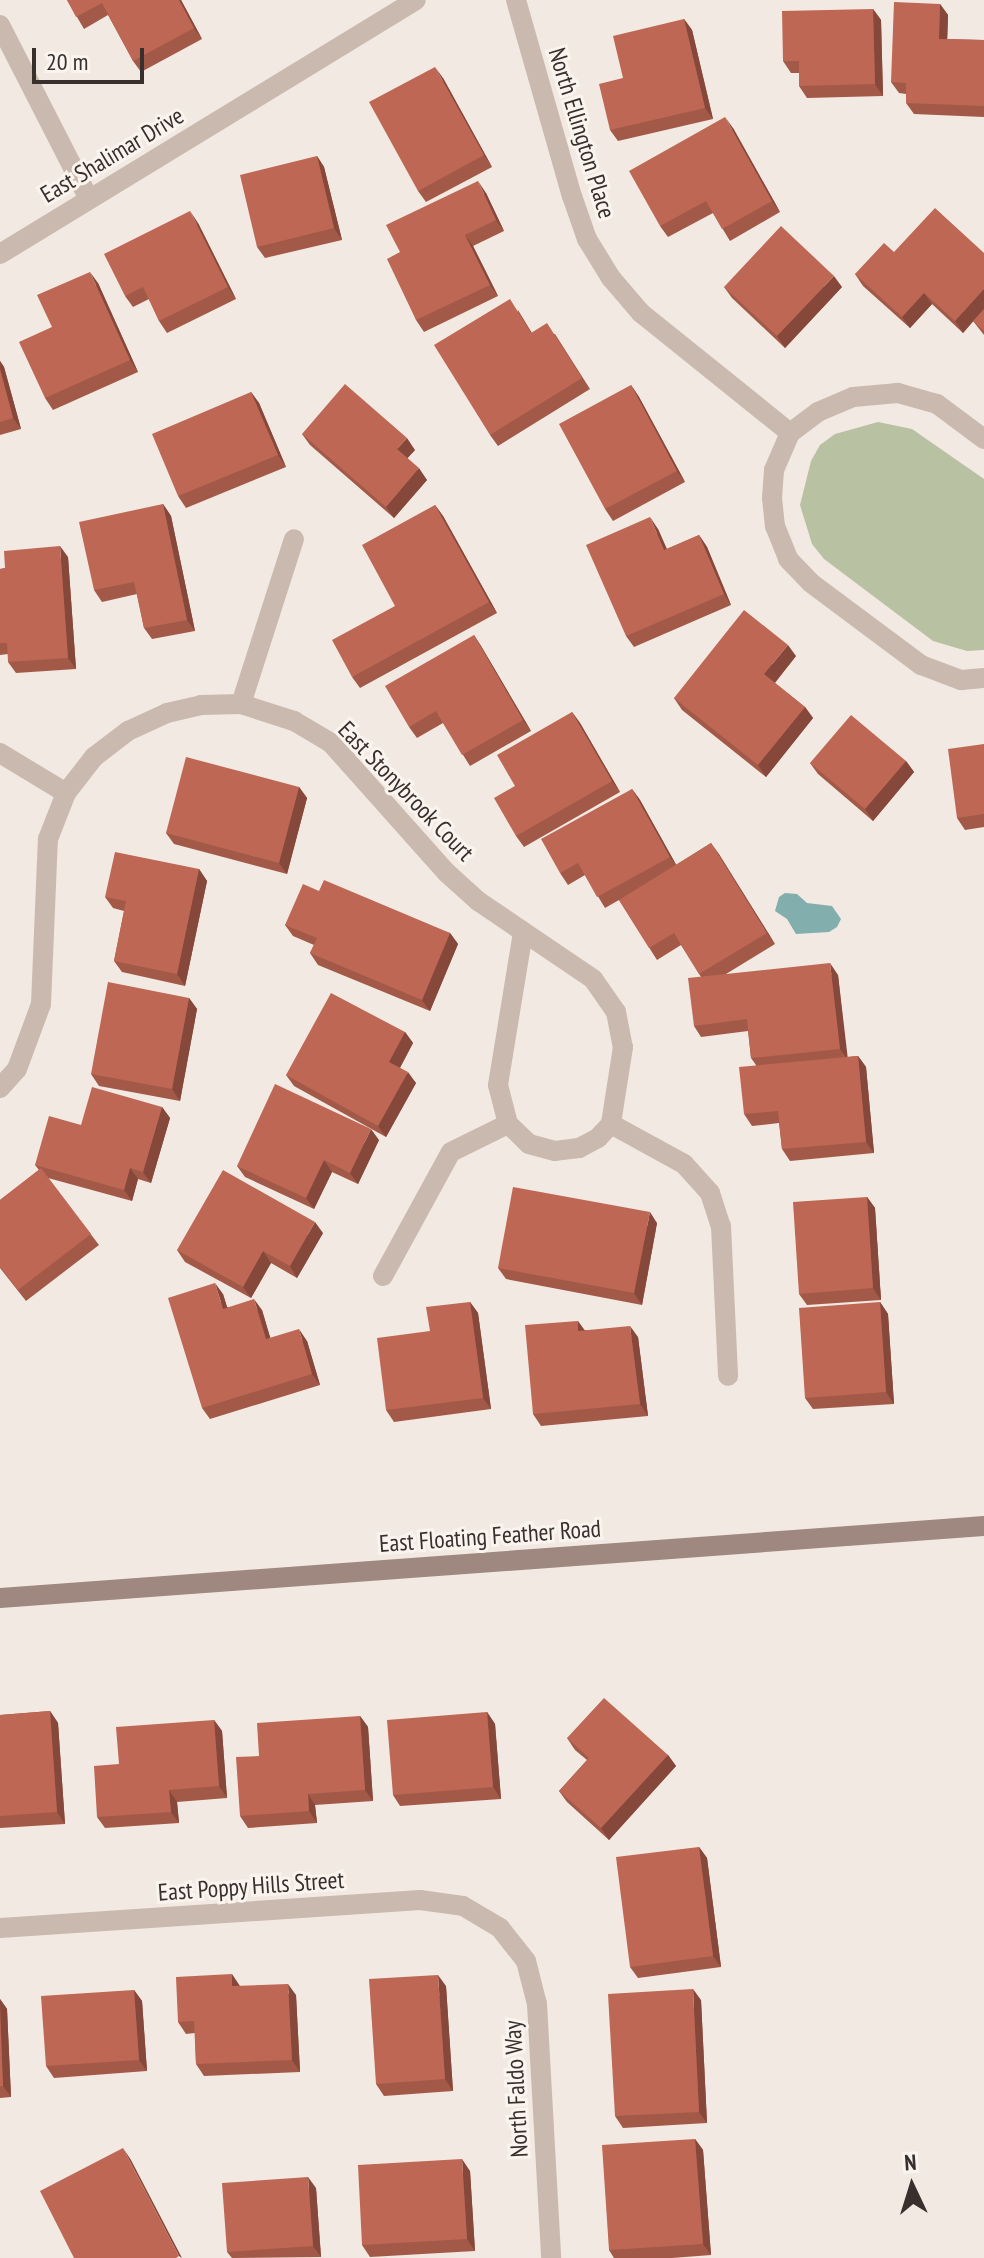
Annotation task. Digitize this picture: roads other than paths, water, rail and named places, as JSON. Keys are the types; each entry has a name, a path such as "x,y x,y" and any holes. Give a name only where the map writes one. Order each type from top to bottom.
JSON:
{"main road":[{"name":"East Floating Feather Road","path":"0,1598 984,1526"}],"street":[{"name":"East Shalimar Drive","path":"0,254 416,0"},
{"name":"North Ellington Place","path":"516,0 572,196 587,239 611,278 641,313 790,433"},
{"path":"0,25 89,199"},
{"path":"984,439 937,404 898,393 853,397 818,412 790,433 774,470 772,498 775,526 788,559 811,583 921,665 961,680 984,678"},
{"path":"241,704 294,539"},
{"name":"East Stonybrook Court","path":"0,1088 17,1069 41,1004 48,839 66,793 94,757 128,731 178,710 201,705 241,704 294,721 331,743 447,873 478,901 593,979 616,1012 623,1047 611,1124"},
{"path":"0,753 66,793"},
{"path":"523,932 498,1085 508,1124 529,1144 555,1151 579,1148 598,1138 611,1124 684,1164 710,1193 721,1226 728,1376"},
{"path":"383,1276 451,1152 508,1124"},
{"name":"East Poppy Hills Street","path":"0,1928 420,1900 463,1906 500,1928"},
{"name":"North Faldo Way","path":"500,1928 526,1961 537,2004 551,2258"}],"water":[{"path":"785,893 797,894 807,903 832,906 841,919 837,927 829,932 796,934 787,919 775,911 779,897"}]}
